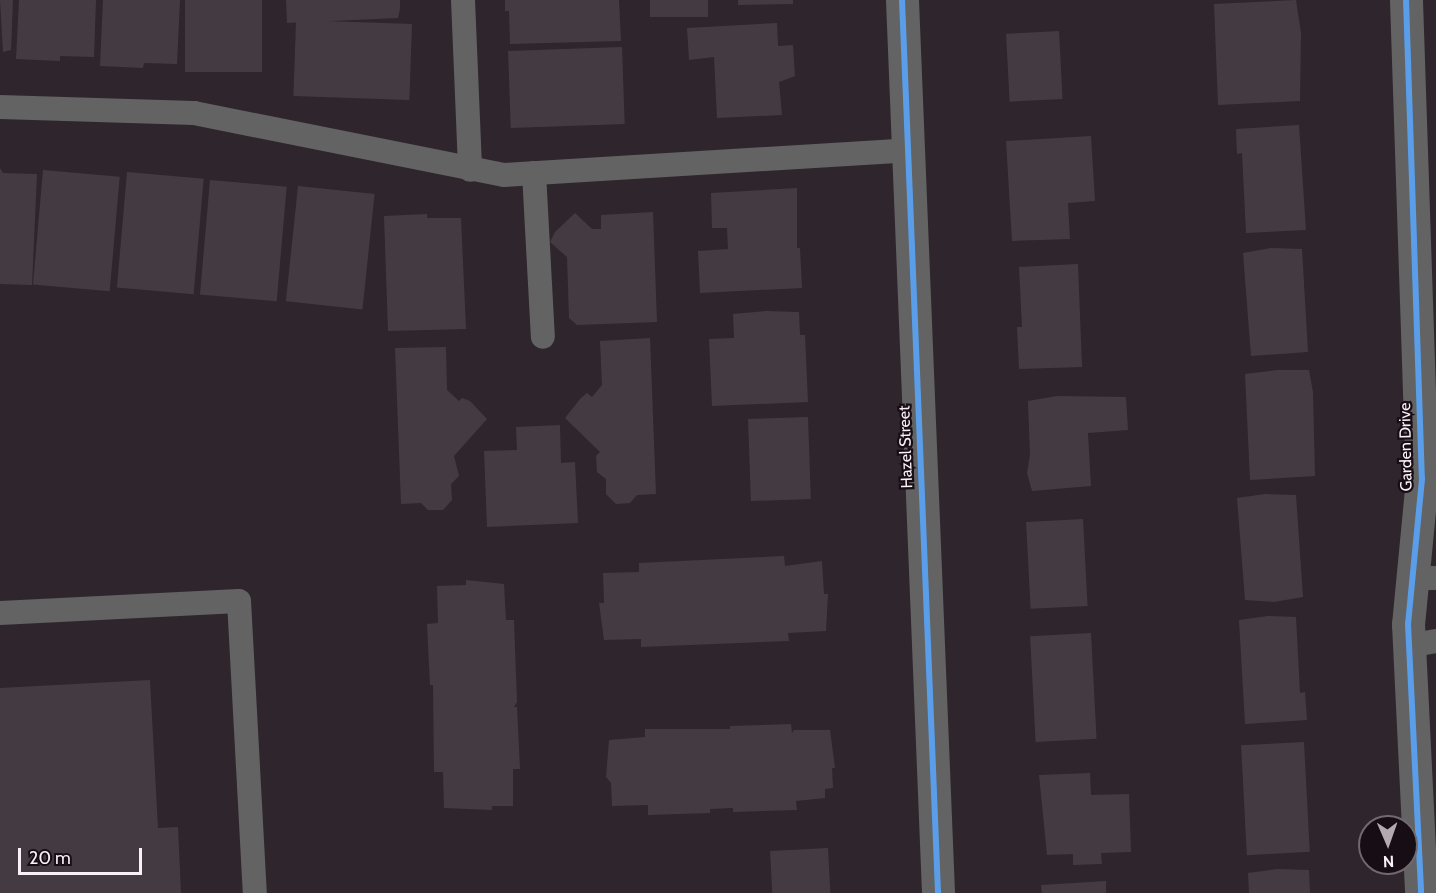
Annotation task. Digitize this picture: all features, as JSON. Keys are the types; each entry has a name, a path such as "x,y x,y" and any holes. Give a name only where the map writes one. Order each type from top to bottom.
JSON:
{"street":[{"name":"Hazel Street","path":"902,0 938,893"},
{"name":"Garden Drive","path":"1406,0 1424,578 1422,644 1427,816 1421,893"}],"lane":[{"path":"464,0 470,170"},
{"path":"0,107 194,113 504,175 909,150"},
{"path":"534,172 543,337"},
{"path":"0,613 239,602 255,893"}],"building":[{"path":"0,0 13,0 11,50 3,52"},
{"path":"19,0 96,0 94,57 60,56 60,61 16,59"},
{"path":"103,0 180,0 177,64 144,63 143,68 100,66"},
{"path":"185,0 262,0 262,72 185,72"},
{"path":"286,0 400,0 400,9 398,18 287,23"},
{"path":"505,0 619,0 621,41 510,44 509,11 505,11"},
{"path":"650,0 708,0 708,17 650,17"},
{"path":"738,0 793,0 793,4 738,5"},
{"path":"1296,0 1301,33 1300,101 1218,105 1214,4"},
{"path":"296,20 412,24 409,100 293,96"},
{"path":"777,23 778,46 793,45 795,76 779,82 782,115 717,118 714,57 689,60 687,28"},
{"path":"1059,31 1063,99 1010,102 1006,34"},
{"path":"622,47 625,124 511,128 508,51"},
{"path":"1299,125 1306,230 1246,233 1242,153 1237,154 1236,129"},
{"path":"1091,136 1095,201 1068,203 1070,239 1012,241 1006,141"},
{"path":"0,168 3,173 37,174 32,285 0,284"},
{"path":"43,170 120,177 110,291 33,285"},
{"path":"127,172 204,179 194,294 117,288"},
{"path":"210,180 287,187 277,301 200,295"},
{"path":"298,186 375,194 362,309 286,301"},
{"path":"797,188 797,248 800,248 802,288 700,293 698,251 728,249 727,228 712,228 711,193"},
{"path":"653,212 657,322 577,325 569,318 567,257 550,242 555,232 575,213 592,229 601,229 601,215"},
{"path":"427,214 427,218 461,218 466,329 388,331 384,216"},
{"path":"1271,248 1302,249 1308,352 1251,356 1243,253"},
{"path":"1078,264 1082,367 1019,369 1017,327 1022,327 1019,267"},
{"path":"766,311 799,312 800,335 805,335 808,402 712,406 709,339 734,338 733,314"},
{"path":"650,338 656,494 637,495 630,503 616,504 606,494 606,479 597,472 596,456 600,452 565,418 580,399 587,393 592,397 602,385 600,341"},
{"path":"446,347 447,390 459,401 462,398 470,401 487,419 454,456 459,476 451,484 452,500 443,510 428,510 421,503 401,504 395,348"},
{"path":"1277,370 1309,370 1313,392 1315,476 1250,480 1245,374"},
{"path":"1057,396 1126,397 1128,430 1088,433 1091,486 1032,491 1027,473 1030,455 1028,401"},
{"path":"808,417 811,499 751,501 748,419"},
{"path":"560,425 561,463 575,462 578,523 487,527 484,451 517,450 516,427"},
{"path":"1265,494 1296,495 1303,597 1274,602 1245,600 1237,498"},
{"path":"1083,519 1088,606 1031,609 1026,522"},
{"path":"784,556 785,566 822,561 824,594 828,594 826,631 788,633 789,641 641,647 641,639 604,640 599,603 604,603 603,573 639,572 639,563"},
{"path":"466,580 504,584 506,620 514,620 517,702 514,707 517,707 520,769 513,769 513,806 492,806 492,810 444,808 443,772 434,772 433,685 430,685 427,624 438,623 437,586 466,585"},
{"path":"1268,616 1296,617 1300,693 1305,692 1307,720 1245,724 1239,620"},
{"path":"1091,633 1097,739 1036,742 1030,636"},
{"path":"150,680 158,828 178,827 181,893 0,893 0,688"},
{"path":"791,724 792,733 794,730 830,730 835,768 832,768 833,788 825,789 825,798 796,801 797,810 733,812 733,808 710,809 710,813 648,815 648,805 612,806 611,783 606,777 609,740 645,737 645,729 730,729 730,726"},
{"path":"1304,742 1310,852 1247,855 1241,745"},
{"path":"1090,773 1091,795 1129,794 1131,852 1101,853 1102,864 1073,865 1073,854 1047,855 1039,775"},
{"path":"828,848 830,893 772,893 770,851"},
{"path":"1277,869 1309,870 1310,893 1249,893 1248,873"},
{"path":"1106,881 1106,893 1042,893 1041,885"}],"cycle path":[{"path":"902,0 938,893"},
{"path":"1406,0 1422,479 1408,624 1421,893"}]}
